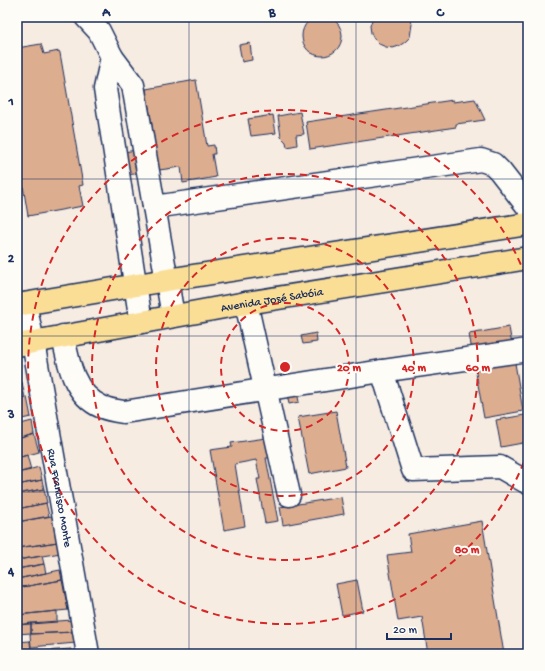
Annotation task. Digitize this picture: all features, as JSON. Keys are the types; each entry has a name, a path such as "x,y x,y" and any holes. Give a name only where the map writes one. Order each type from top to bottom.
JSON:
{"main road":[{"path":"21,305 135,285 528,224"},
{"name":"Avenida José Sabóia","path":"25,343 246,303 528,258"}],"street":[{"path":"86,17 99,31 112,57 133,85 173,316"},
{"path":"112,57 104,89 141,322"},
{"path":"154,207 481,160 493,164 528,207"},
{"path":"246,303 289,495"},
{"name":"Rua Francisco Monte","path":"21,305 25,343 88,654"},
{"path":"63,336 68,362 76,384 88,398 102,407 124,412 382,371 528,350"},
{"path":"382,371 413,470 500,467 528,483"}],"building":[{"path":"326,16 333,19 339,25 342,36 341,44 333,53 326,56 318,56 311,53 303,44 302,32 305,25 314,17"},
{"path":"373,17 409,17 412,24 410,37 399,46 393,48 379,44 371,33 370,26"},
{"path":"250,43 252,60 242,62 239,45"},
{"path":"41,44 44,54 59,51 60,53 83,185 79,186 83,206 28,216 17,149 17,48"},
{"path":"196,80 207,146 214,145 215,154 212,154 216,177 183,183 181,167 159,170 146,89"},
{"path":"475,99 485,120 456,124 456,127 310,149 306,122 453,100 453,102"},
{"path":"300,112 304,134 296,135 297,145 287,147 286,142 281,137 278,116"},
{"path":"273,115 276,133 251,136 248,119"},
{"path":"137,150 141,173 127,175 123,152"},
{"path":"509,327 523,411 484,418 469,334"},
{"path":"316,333 317,342 303,344 301,336"},
{"path":"22,382 25,398 17,399 17,384"},
{"path":"297,392 299,402 289,404 287,394"},
{"path":"27,397 31,417 17,420 17,399"},
{"path":"336,411 346,467 309,474 298,417"},
{"path":"525,415 528,442 501,447 496,420"},
{"path":"32,421 34,434 17,439 17,425"},
{"path":"34,434 39,452 17,458 17,439"},
{"path":"266,438 270,458 266,458 278,521 265,523 257,479 260,479 256,460 235,464 245,526 224,530 210,450 232,447 231,443"},
{"path":"27,455 31,470 17,473 17,458"},
{"path":"39,467 42,480 17,485 17,473"},
{"path":"42,480 44,489 17,494 17,485"},
{"path":"44,489 47,503 17,509 17,494"},
{"path":"341,497 344,514 283,525 280,507"},
{"path":"46,503 49,516 17,522 17,509"},
{"path":"52,516 58,542 17,548 17,522"},
{"path":"482,521 504,654 428,654 422,617 398,621 387,555 411,552 408,534"},
{"path":"58,542 61,553 17,560 17,548"},
{"path":"42,556 44,564 17,569 17,560"},
{"path":"44,564 46,573 17,579 17,569"},
{"path":"60,570 62,580 17,588 17,579"},
{"path":"62,580 68,610 17,615 17,588"},
{"path":"357,580 363,611 342,615 336,584"},
{"path":"57,611 57,622 17,625 17,615"},
{"path":"72,620 74,632 31,634 31,623"},
{"path":"31,623 31,633 17,634 17,625"},
{"path":"74,632 76,643 31,647 30,634"},
{"path":"30,641 31,652 17,653 17,642"},
{"path":"71,649 71,654 17,654 17,653"}]}
